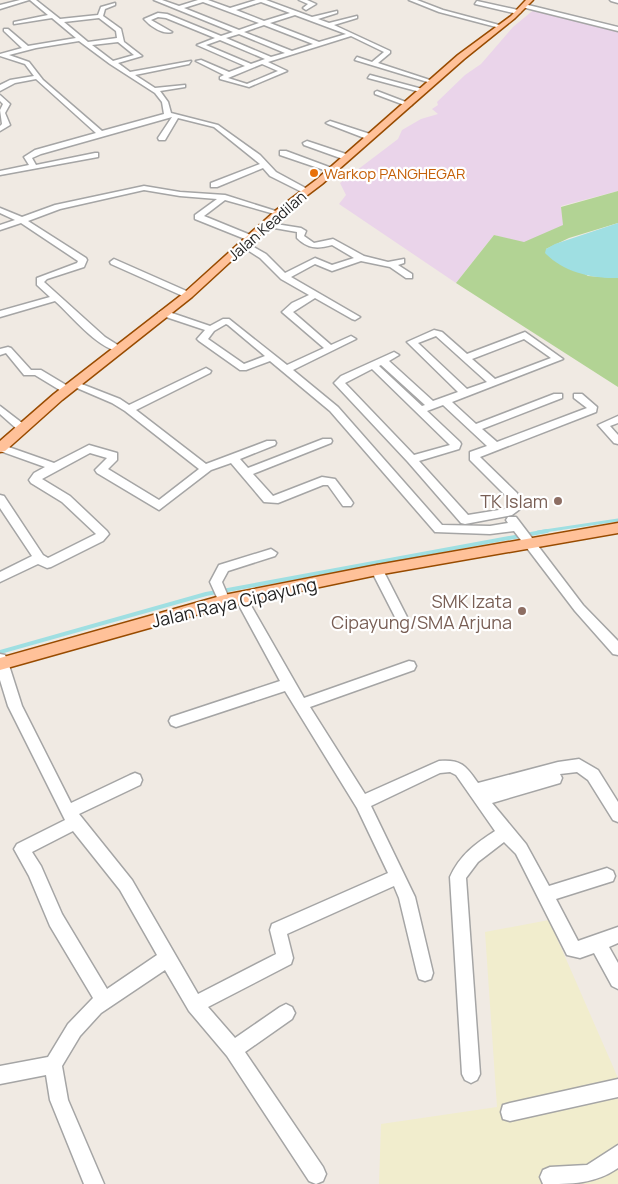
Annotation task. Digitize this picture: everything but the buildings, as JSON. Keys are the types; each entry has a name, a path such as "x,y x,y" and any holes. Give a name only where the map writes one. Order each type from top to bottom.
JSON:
{"main road":[{"name":"Jalan Keadilan","path":"1,448 22,428 163,313 188,295 278,213 333,170 434,81 526,6"},
{"name":"Jalan Raya Cipayung","path":"0,661 223,599 241,598 527,541 618,528"}],"street":[{"path":"0,7 26,0"},
{"path":"33,0 79,39 153,90 162,98 172,115"},
{"path":"157,0 292,53"},
{"path":"179,8 203,0 319,44"},
{"path":"215,4 228,0"},
{"path":"231,10 261,0 352,34 388,52 373,64"},
{"path":"302,0 313,4 306,8"},
{"path":"412,0 454,15 500,26"},
{"path":"613,0 618,2"},
{"path":"454,15 480,1 538,8 618,29"},
{"path":"100,16 104,8 113,4"},
{"path":"263,11 278,6"},
{"path":"250,70 200,45 218,37 294,12"},
{"path":"312,19 335,12"},
{"path":"247,16 255,14"},
{"path":"169,32 151,24 147,19 162,15 271,59"},
{"path":"16,23 53,16"},
{"path":"58,21 100,16"},
{"path":"100,16 109,25 119,30 119,40 130,51 139,56 112,63"},
{"path":"329,26 355,17"},
{"path":"6,30 26,48"},
{"path":"213,81 242,70 250,70 262,62 352,34"},
{"path":"79,39 26,48 2,55 26,62 39,77 101,134"},
{"path":"87,44 119,40"},
{"path":"219,54 199,61 244,87 284,71 262,62"},
{"path":"356,58 434,81"},
{"path":"128,74 189,62"},
{"path":"136,79 170,71"},
{"path":"258,76 265,79"},
{"path":"0,89 4,84 39,77"},
{"path":"370,77 424,91"},
{"path":"153,90 183,86"},
{"path":"378,93 409,105"},
{"path":"0,97 7,104 2,113 6,125 0,129"},
{"path":"162,138 172,115"},
{"path":"39,176 28,157 33,154 172,115 215,125 283,180 307,191"},
{"path":"330,123 370,138"},
{"path":"307,143 346,157"},
{"path":"283,153 333,170"},
{"path":"0,173 95,155"},
{"path":"214,185 264,165"},
{"path":"0,228 20,219 65,205 138,189 225,197 278,213"},
{"path":"225,197 198,217 246,241 284,277 355,317"},
{"path":"0,210 20,219 83,260 81,265 40,280 44,287 102,339 119,350"},
{"path":"266,224 280,228 295,228 302,231 300,236 311,246 316,247 333,242 361,258 397,263 408,276"},
{"path":"284,277 315,261 332,268 361,258"},
{"path":"114,262 188,295"},
{"path":"315,296 295,305 287,312 331,349"},
{"path":"0,314 57,298"},
{"path":"163,313 211,329"},
{"path":"271,357 243,368 202,339 211,329 228,321 334,409 439,528 490,530 512,519 518,506 516,500 473,457 494,446 592,410 592,407 578,396"},
{"path":"465,393 412,342 436,333 494,382"},
{"path":"420,410 558,359 525,335 465,358"},
{"path":"288,369 350,339"},
{"path":"0,352 8,350 29,373 37,372 71,388 100,394 116,401 205,468"},
{"path":"394,355 340,383 412,459 465,520 512,519"},
{"path":"377,363 430,405"},
{"path":"377,363 456,446 412,459"},
{"path":"129,409 206,371"},
{"path":"475,428 558,396"},
{"path":"444,400 494,446"},
{"path":"0,409 22,428"},
{"path":"618,419 603,425 618,441"},
{"path":"246,473 328,442"},
{"path":"0,499 39,558 47,564 99,538 103,534 66,499 36,480 88,449 114,457 101,470 159,506 206,470 205,468 270,443"},
{"path":"1,448 55,467"},
{"path":"234,458 268,499 274,500 322,481 331,482 347,503"},
{"path":"512,519 527,541 599,631 618,650"},
{"path":"223,599 216,582 224,568 228,565 270,553"},
{"path":"0,578 39,558"},
{"path":"377,570 401,617"},
{"path":"241,598 300,705 362,803 411,911 425,973"},
{"path":"0,661 15,706 72,817 126,885 195,1005 233,1050 316,1174"},
{"path":"300,705 409,666"},
{"path":"176,721 288,684"},
{"path":"478,795 558,768 578,765 593,775 618,815"},
{"path":"362,803 440,766 450,766 461,770 529,861 573,949 580,950 618,935"},
{"path":"478,795 555,778"},
{"path":"104,1001 56,920 35,871 22,849 135,780"},
{"path":"471,1074 458,878 462,868 474,854 506,832"},
{"path":"545,895 607,876"},
{"path":"195,1005 285,958 278,930 397,877"},
{"path":"597,942 618,980"},
{"path":"94,1184 59,1100 53,1065 74,1030 104,1001 169,957"},
{"path":"233,1050 286,1013"},
{"path":"0,1076 53,1065"},
{"path":"510,1112 618,1088"},
{"path":"550,1176 587,1177 598,1172 618,1155"}],"shaded area":[{"path":"537,7 618,28 618,191 561,206 564,225 524,243 494,235 456,283 339,204 346,195 340,183 398,139 402,130 421,119 438,114 432,109 438,105 437,102 465,75 481,64 513,27"},
{"path":"549,920 618,1078 618,1184 379,1184 381,1124 497,1107 485,932"}],"green space":[{"path":"618,191 618,223 569,238 546,249 588,276 618,278 618,387 456,283 494,235 524,242 563,225 561,207"}],"water":[{"path":"618,223 618,278 589,276 569,270 552,260 545,253 546,249 555,244"}],"waterway":[{"path":"538,532 618,520"},
{"path":"0,652 206,594 547,531"}],"place":[{"name":"Warkop PANGHEGAR","path":"314,173"},
{"name":"TK Islam","path":"558,501"},
{"name":"SMK Izata Cipayung/SMA Arjuna","path":"522,611"}]}
